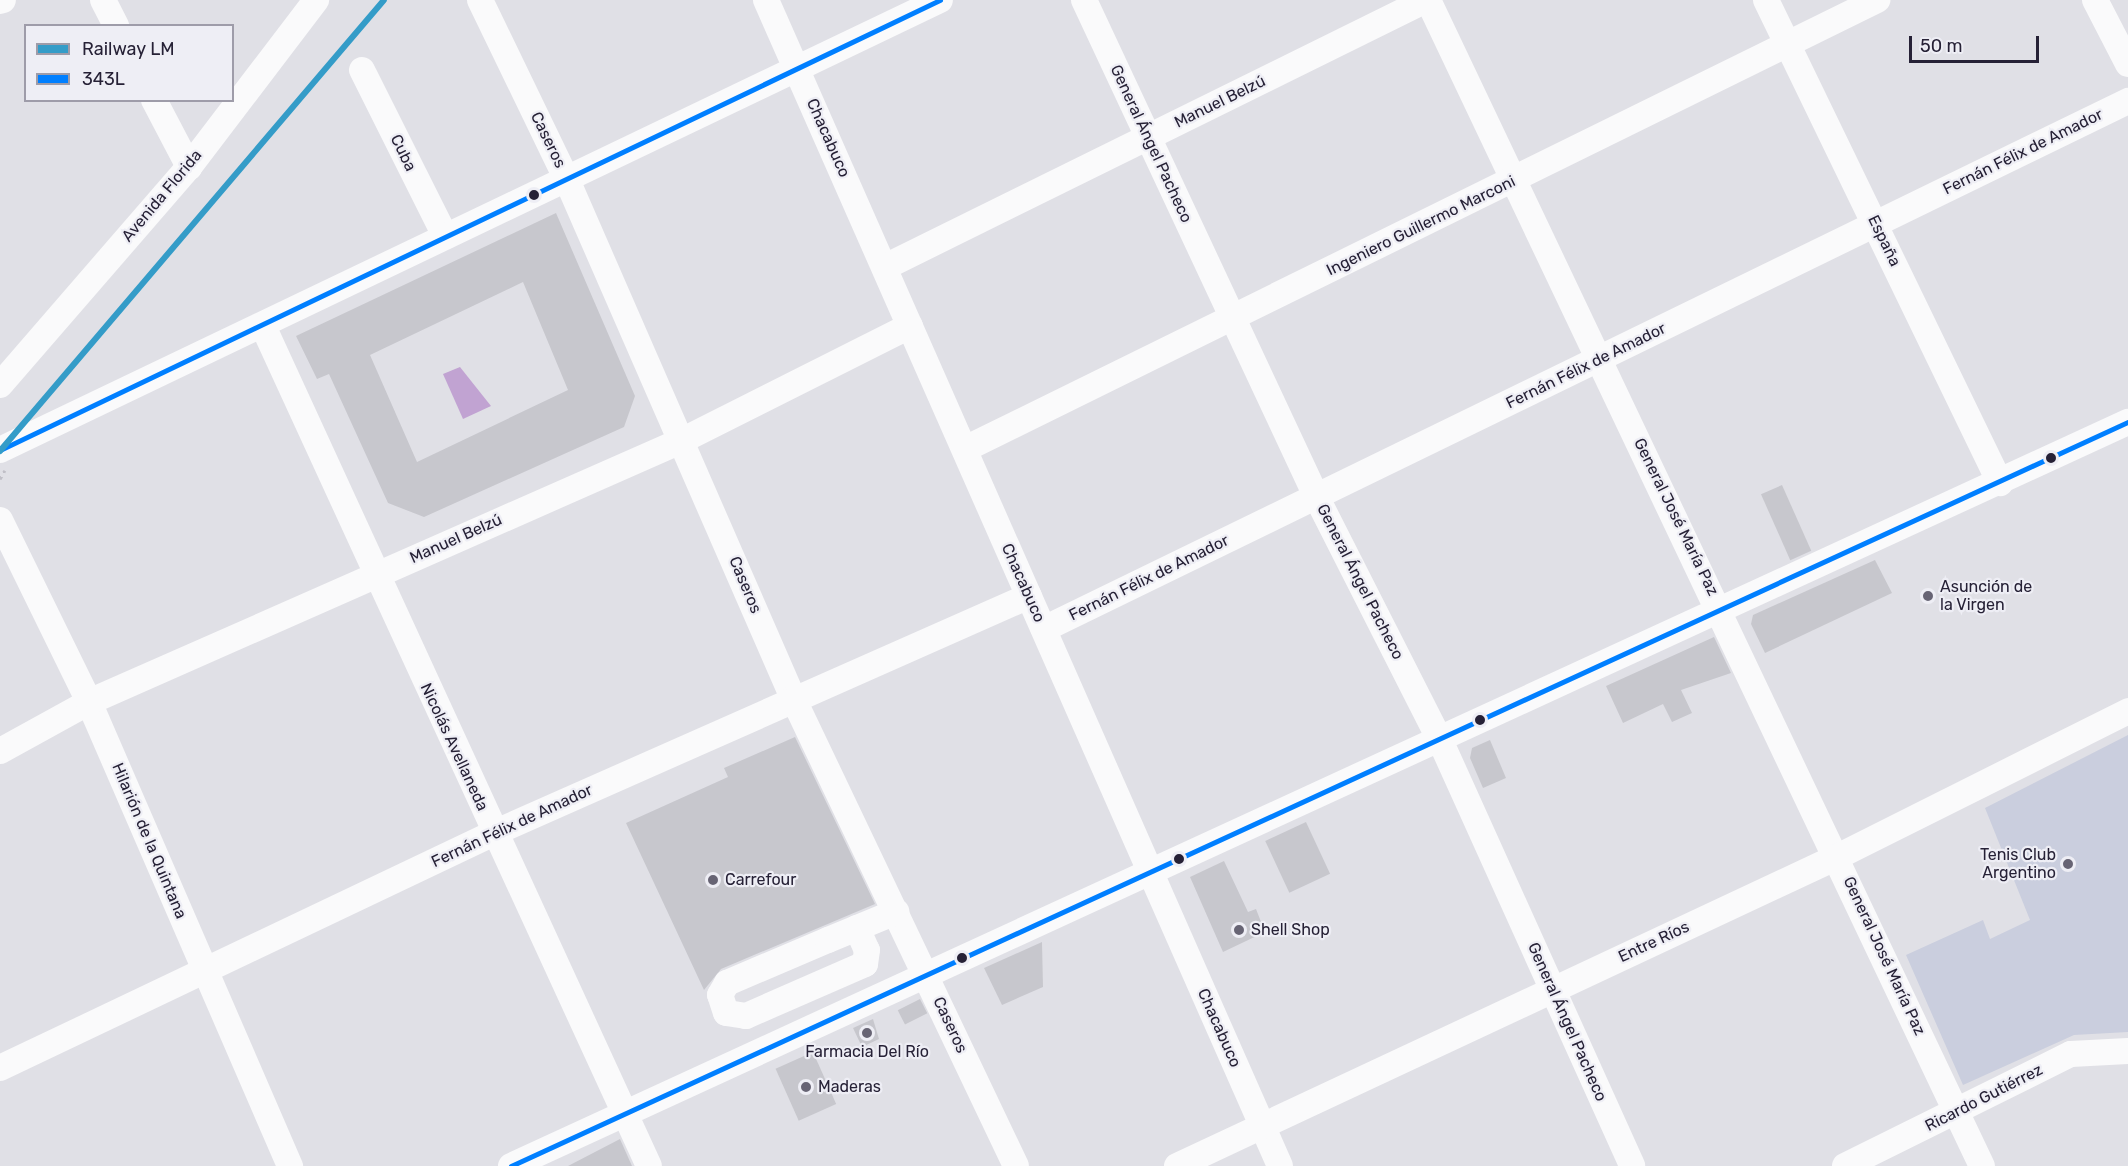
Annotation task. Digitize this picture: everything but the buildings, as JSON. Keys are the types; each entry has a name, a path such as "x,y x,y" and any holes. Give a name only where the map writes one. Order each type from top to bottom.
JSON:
{"street":[{"path":"103,0 115,24"},
{"name":"Avenida Florida","path":"0,385 189,167 316,0"},
{"name":"Caseros","path":"480,0 567,180 683,440 793,698 1016,1166"},
{"name":"Chacabuco","path":"766,0 1280,1166"},
{"path":"0,450 940,0"},
{"name":"General Ángel Pacheco","path":"1084,0 1317,498 1440,740 1632,1166"},
{"name":"Manuel Belzú","path":"885,267 1427,0"},
{"name":"General José María Paz","path":"1427,0 1722,612 1982,1166"},
{"name":"España","path":"1766,0 2000,483"},
{"name":"Ingeniero Guillermo Marconi","path":"965,449 1233,320 1876,0"},
{"path":"2095,0 2128,64"},
{"name":"Cuba","path":"362,70 445,236"},
{"name":"Fernán Félix de Amador","path":"1044,629 2128,101"},
{"path":"155,102 189,167"},
{"name":"Nicolás Avellaneda","path":"263,326 649,1166"},
{"name":"Manuel Belzú","path":"0,751 89,702 683,440 910,326"},
{"path":"511,1166 2000,483 2125,432"},
{"name":"Hilarión de la Quintana","path":"0,520 89,702 290,1166"},
{"name":"Fernán Félix de Amador","path":"0,1068 494,833 793,698 1029,596"},
{"name":"Entre Ríos","path":"1177,1166 1837,856 2128,711"},
{"path":"857,928 867,950 865,964 746,1016 726,1013 720,995 727,983 857,928 896,912"},
{"name":"Ricardo Gutiérrez","path":"1845,1166 1958,1113 2070,1054 2128,1051"}],"shaded area":[{"path":"460,367 491,406 463,419 443,374"},
{"name":"Tenis Club Argentino","path":"2128,735 2128,1032 2074,1035 1963,1085 1906,955 1983,920 1990,939 2030,920 1985,808"}],"rail line":[{"name":"LM","path":"0,451 384,0"}],"transit line":[{"name":"343L","path":"0,450 940,0"},
{"name":"343L","path":"511,1166 2128,422"}],"place":[{"name":"Asunción de la Virgen","path":"1928,596"},
{"name":"Tenis Club Argentino","path":"2068,864"},
{"name":"Carrefour","path":"713,880"},
{"name":"Shell Shop","path":"1239,930"},
{"name":"Farmacia Del Río","path":"867,1033"},
{"name":"Maderas","path":"806,1087"}]}
